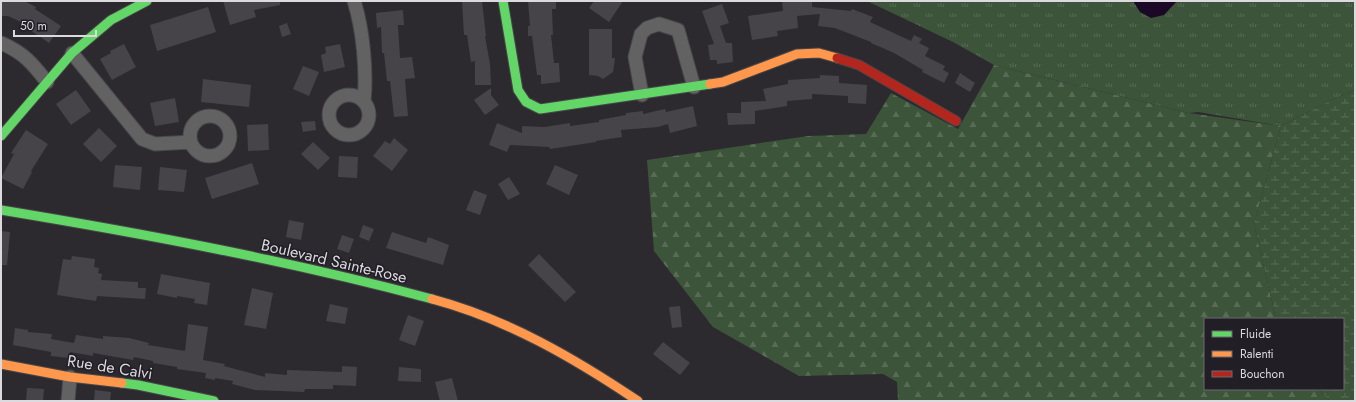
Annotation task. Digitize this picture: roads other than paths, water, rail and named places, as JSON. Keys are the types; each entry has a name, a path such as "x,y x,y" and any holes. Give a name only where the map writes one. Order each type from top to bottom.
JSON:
{"street":[{"path":"1,136 72,53 111,20 147,1"},
{"path":"354,1 360,20 365,86 364,101"},
{"path":"503,1 518,90 526,102 540,109 723,82 797,54 818,53 859,65 956,121"},
{"path":"642,95 635,57 641,34 647,28 658,24 678,30 694,87"},
{"path":"1,43 14,49 30,60 47,82"},
{"path":"72,53 142,139 155,144 191,142"},
{"name":"Boulevard Sainte-Rose","path":"1,210 95,226 247,256 444,302 494,319 531,336 572,357 638,401"},
{"name":"Rue de Calvi","path":"1,364 70,377 138,385 200,400 214,401"},
{"path":"68,401 70,377"}]}
